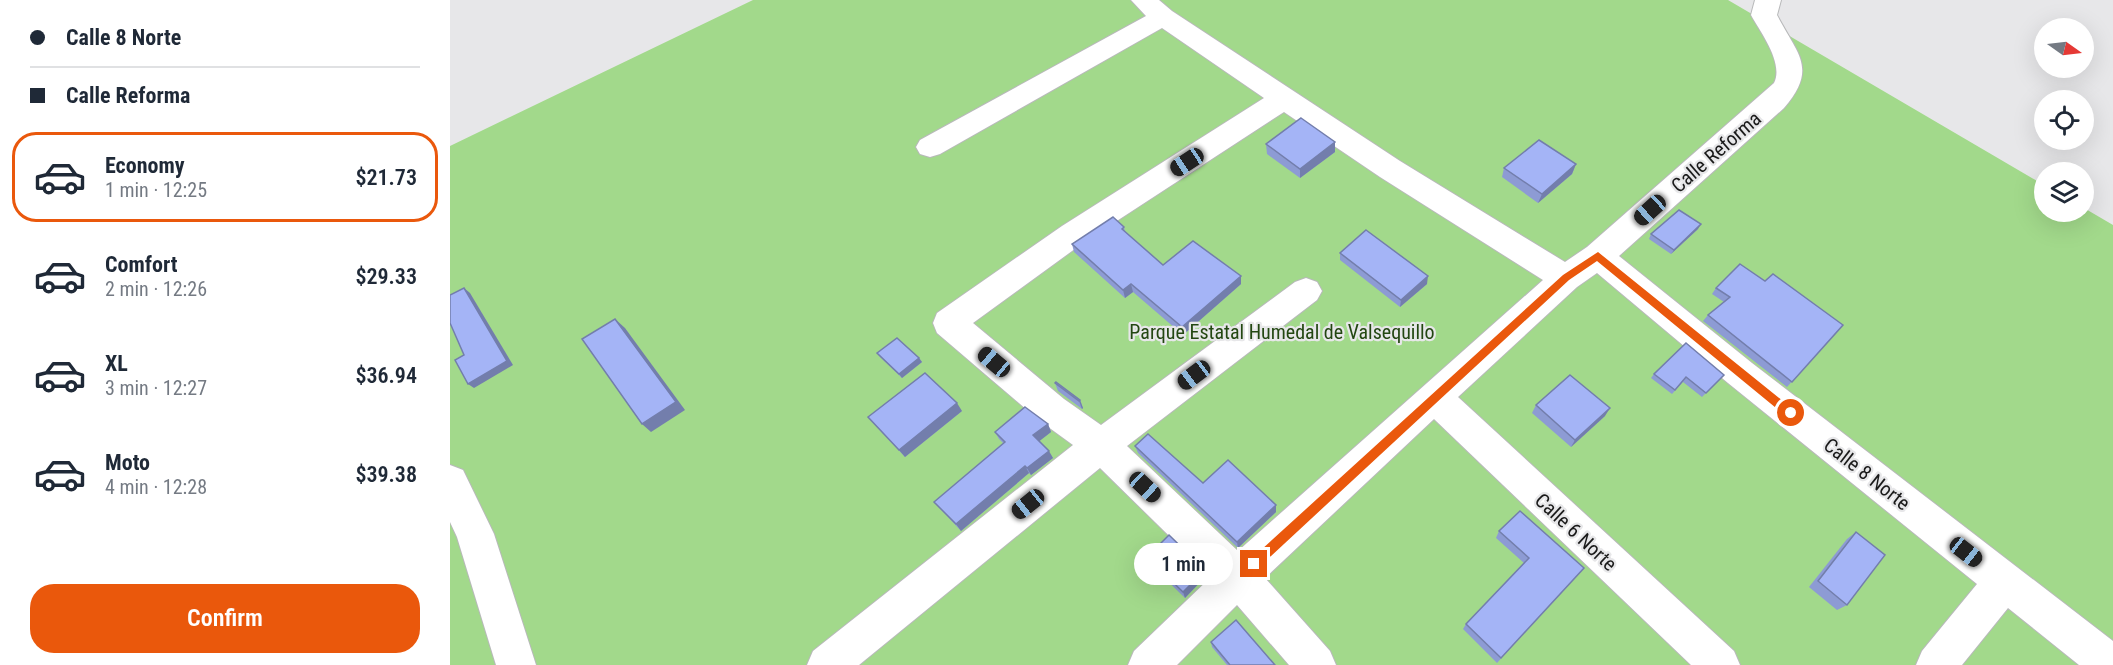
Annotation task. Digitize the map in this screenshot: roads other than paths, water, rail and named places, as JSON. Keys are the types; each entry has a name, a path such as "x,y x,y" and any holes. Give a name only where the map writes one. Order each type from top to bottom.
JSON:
{"street":[{"name":"Calle Reforma","path":"1148,665 1239,578 1566,278 1598,256 1774,101 1785,88 1791,75 1788,63 1764,15 1768,0"},
{"path":"930,147 1153,8 1400,175 1566,278"},
{"path":"1285,98 1168,175 1104,213 949,323 1052,410 1101,445 1239,578 1316,665"},
{"name":"Calle 8 Norte","path":"1598,256 1740,374 2111,665"},
{"path":"827,665 1101,445 1306,291"},
{"name":"Calle 6 Norte","path":"1434,398 1720,665"},
{"path":"450,482 475,534 516,665"},
{"path":"1936,665 2004,582"}],"park label":[{"name":"Parque Estatal Humedal de Valsequillo","path":"1282,332"}]}
